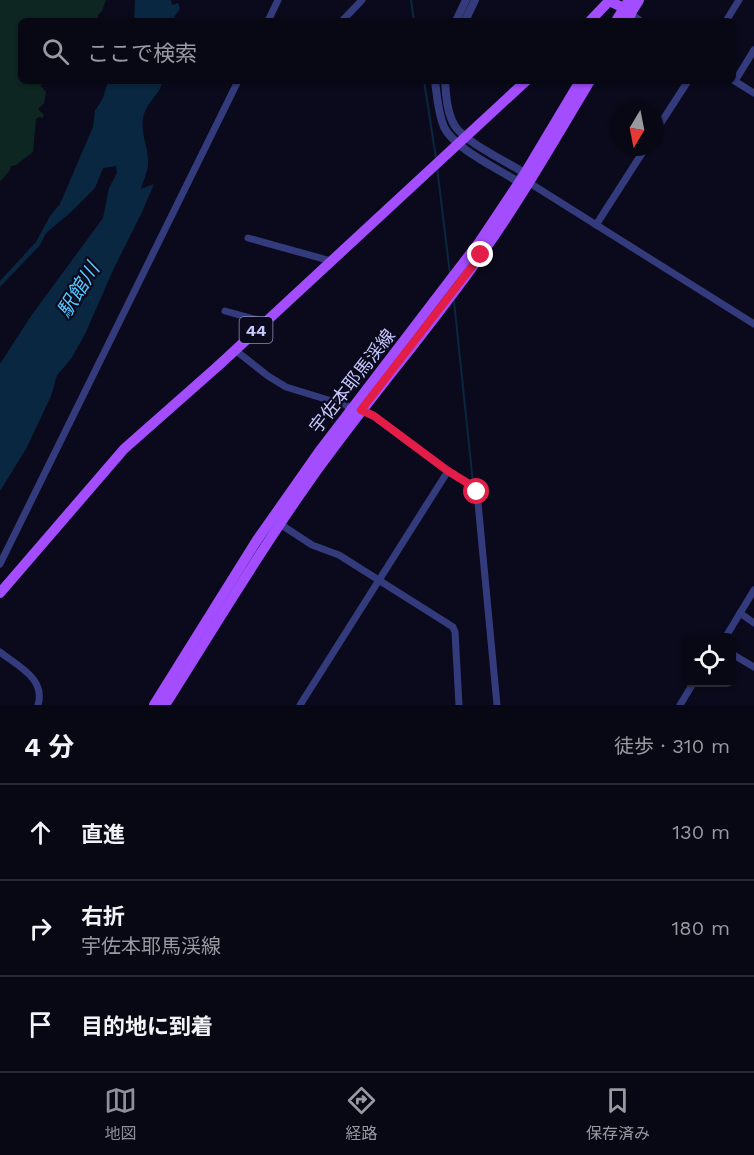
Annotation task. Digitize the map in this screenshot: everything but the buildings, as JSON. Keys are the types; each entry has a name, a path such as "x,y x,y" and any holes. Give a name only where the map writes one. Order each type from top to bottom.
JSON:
{"main road":[{"path":"593,18 609,0 627,11 639,0"},
{"name":"44","path":"0,594 124,449 235,350 523,84"},
{"name":"宇佐本耶馬渓線","path":"154,705 257,540 321,449 357,409 473,266 525,180 578,84"},
{"name":"宇佐本耶馬渓線","path":"165,705 280,524 357,409 525,180 588,84"}],"street":[{"path":"269,18 278,0"},
{"path":"345,18 362,0"},
{"path":"457,18 466,0"},
{"path":"466,18 475,0"},
{"path":"728,18 739,0"},
{"path":"736,77 754,50"},
{"path":"736,81 754,93"},
{"path":"0,570 1,563 237,84"},
{"path":"436,84 443,123 449,135 521,171 525,180 754,324"},
{"path":"446,84 453,122 462,140"},
{"path":"664,118 686,84"},
{"path":"596,225 640,156"},
{"path":"248,238 331,261"},
{"path":"225,311 265,322"},
{"path":"235,350 286,387 374,416 448,471 474,487 477,492 497,705"},
{"path":"300,705 448,471"},
{"path":"280,524 312,545 336,553 454,628 459,705"},
{"path":"728,633 752,599 754,590"},
{"path":"740,613 754,623"},
{"path":"0,652 39,686 41,696 38,705"},
{"path":"736,656 754,667"},
{"path":"680,705 691,687"}],"green space":[{"path":"0,0 106,0 98,18 18,18 18,84 43,84 41,86 46,92 44,103 38,109 44,115 43,118 36,119 33,152 16,165 11,166 0,182"}],"water":[{"path":"135,0 171,0 172,5 178,3 180,9 174,18 134,18"},
{"name":"駅館川","path":"107,84 162,84 146,109 143,120 148,164 141,189 154,184 86,332 71,359 57,375 51,396 26,449 0,491 0,364 31,316 103,218 109,188 117,173 116,166 103,168 95,188 46,233 40,245 0,287 0,281 36,242 50,216 60,204 93,127 95,111 103,98"}],"waterway":[{"path":"411,0 414,18"},
{"path":"424,84 436,158"},
{"path":"437,167 450,274"},
{"path":"454,301 473,483"}],"route":[{"path":"477,492 474,487 448,471 374,416 361,410 481,255"}]}
